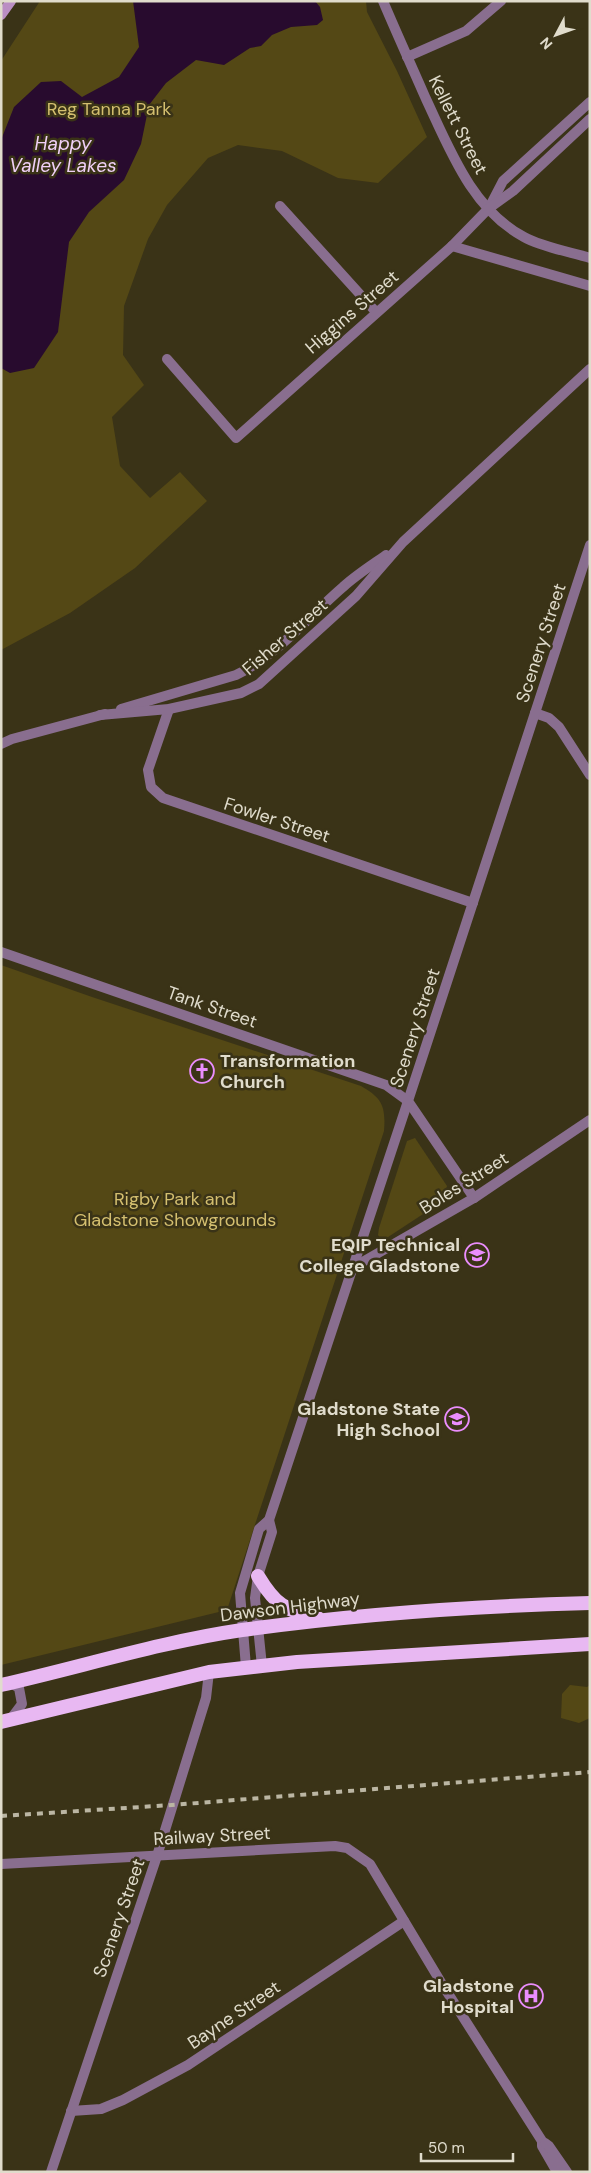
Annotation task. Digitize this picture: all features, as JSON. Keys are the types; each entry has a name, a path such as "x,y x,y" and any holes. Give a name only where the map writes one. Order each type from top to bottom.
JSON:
{"highway":[{"path":"258,1576 269,1594 284,1608 325,1620"},
{"name":"Dawson Highway","path":"6,1684 97,1660 242,1630 423,1611 590,1603"},
{"path":"6,1721 209,1672 246,1667 590,1644"}],"main road":[{"path":"1,15 11,1"}],"street":[{"name":"Kellett Street","path":"383,1 462,174 488,209 505,224 526,238 590,258"},
{"path":"407,57 466,31 501,1"},
{"name":"Higgins Street","path":"488,209 503,181 590,102"},
{"name":"Higgins Street","path":"167,359 236,438 452,246 488,209 513,191 590,119"},
{"path":"280,206 376,312"},
{"path":"452,246 590,286"},
{"name":"Fisher Street","path":"1,744 12,739 236,674 254,666 344,586 403,542 590,369"},
{"name":"Fisher Street","path":"100,715 169,709 241,693 259,684 356,596 403,542"},
{"name":"Scenery Street","path":"246,1667 239,1598 243,1578 259,1529 269,1520 590,546"},
{"name":"Fowler Street","path":"169,709 148,770 151,787 163,798 473,903"},
{"path":"535,712 549,718 559,728 590,775"},
{"name":"Tank Street","path":"1,952 386,1085 408,1101 474,1198"},
{"name":"Boles Street","path":"352,1268 474,1198 590,1120"},
{"name":"Scenery Street","path":"262,1666 255,1598 258,1576 272,1532 269,1520"},
{"name":"Scenery Street","path":"51,2172 157,1856 206,1698 209,1672"},
{"path":"6,1684 19,1688 22,1704 6,1721"},
{"name":"Railway Street","path":"1,1864 335,1846 347,1848 370,1864 404,1921"},
{"path":"404,1921 542,2141 549,2146 567,2172"},
{"name":"Bayne Street","path":"71,2111 101,2109 123,2100 188,2065 404,1921"},
{"path":"542,2141 542,2146 557,2172"}],"green space":[{"name":"Reg Tanna Park","path":"40,1 366,1 367,12 397,71 427,137 378,183 338,178 282,151 238,145 208,158 167,205 148,239 124,306 123,355 144,385 112,417 120,466 150,498 180,472 207,501 135,568 70,613 1,650 1,61"},
{"name":"Rigby Park and Gladstone Showgrounds","path":"1,965 361,1086 374,1095 381,1104 384,1115 384,1131 227,1610 1,1665"},
{"path":"415,1138 447,1186 443,1201 385,1239 381,1239 378,1235 379,1228 407,1141"},
{"path":"570,1685 587,1687 590,1685 590,1718 579,1723 561,1718 562,1694"}],"water":[{"name":"Happy Valley Lakes","path":"133,1 315,1 320,7 323,20 317,25 291,27 272,35 261,46 250,48 224,65 196,60 166,83 149,105 141,144 124,180 89,212 69,242 58,332 34,368 10,373 1,368 1,140 14,107 41,82 61,81 82,97 119,77 139,47"}],"railway":[{"path":"1,1816 172,1805 590,1772"}],"place":[{"name":"Transformation Church","path":"202,1071"},
{"name":"EQIP Technical College Gladstone","path":"477,1255"},
{"name":"Gladstone State High School","path":"457,1419"},
{"name":"Gladstone Hospital","path":"531,1996"}]}
